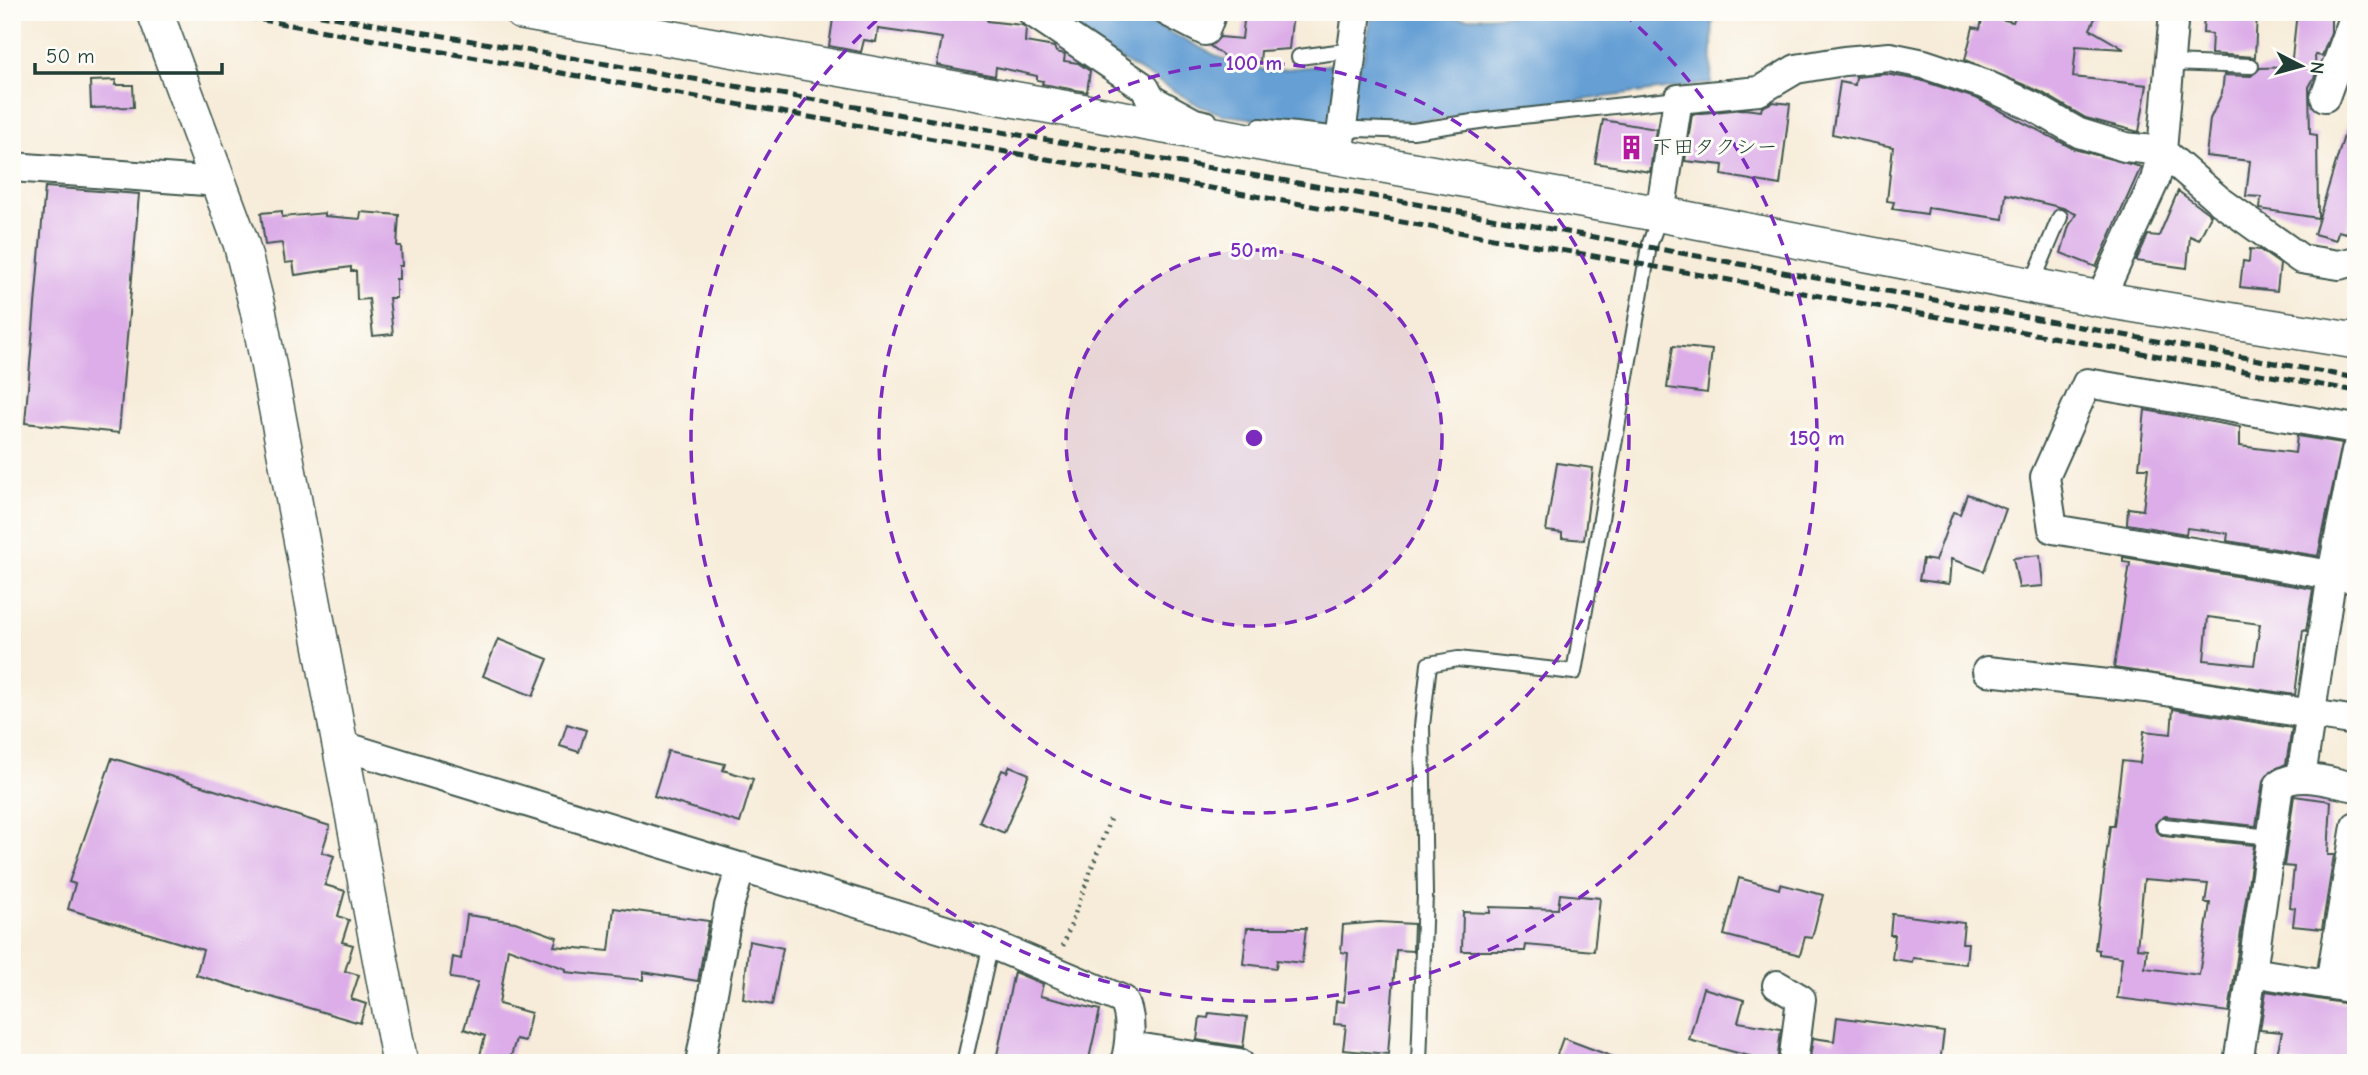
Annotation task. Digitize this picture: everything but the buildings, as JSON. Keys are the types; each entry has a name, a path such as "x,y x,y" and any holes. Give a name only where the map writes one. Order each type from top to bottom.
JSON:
{"street":[{"path":"155,12 241,243 258,310 400,1063"},
{"path":"523,12 639,22 1158,127 1340,146 1660,214 2031,286 2356,341"},
{"path":"1032,12 1145,88 1158,115 1158,127"},
{"path":"1168,12 1205,31 1212,12"},
{"path":"1340,146 1357,12"},
{"path":"2100,299 2155,180 2162,151 2174,12"},
{"path":"2325,97 2356,12"},
{"path":"1660,214 1678,99 1759,91 1796,69 1890,57 1924,64 1984,84 2034,107 2079,133 2125,147 2162,151 2220,201 2301,258 2339,265 2354,257"},
{"path":"12,167 219,182"},
{"path":"2344,577 2053,529 2045,477 2087,383 2356,429"},
{"path":"2301,777 2310,713 2344,577 2356,451"},
{"path":"1987,671 2146,688 2356,721"},
{"path":"340,746 991,944 1123,1000 1127,1007 1128,1054 1239,1063"},
{"path":"2238,1063 2279,785 2287,779 2301,777 2356,787"},
{"path":"2252,972 2343,987 2356,826"},
{"path":"700,1063 729,906 741,867"},
{"path":"1777,985 1801,999 1794,1063"}],"lane":[{"path":"1299,57 1352,50"},
{"path":"2170,63 2251,66"},
{"path":"1145,88 1206,118 1340,146 1357,130 1434,129 1486,120 1678,99"},
{"path":"1419,1063 1425,894 1422,726 1429,664 1458,659 1574,672 1649,247 1660,214"},
{"path":"2031,286 2060,217"},
{"path":"2164,826 2271,837"},
{"path":"964,1063 991,944"}],"path":[{"path":"1053,972 1110,820"}],"water":[{"path":"1050,12 1129,12 1225,60 1268,71 1363,61 1372,12 1468,18 1549,12 1713,12 1711,83 1424,121 1358,121 1324,127 1224,115 1200,106 1103,49"}],"railway":[{"path":"217,12 2356,391"},
{"path":"304,12 1362,194 2356,378"}],"place":[{"name":"下田タクシー","path":"1632,147"}]}
